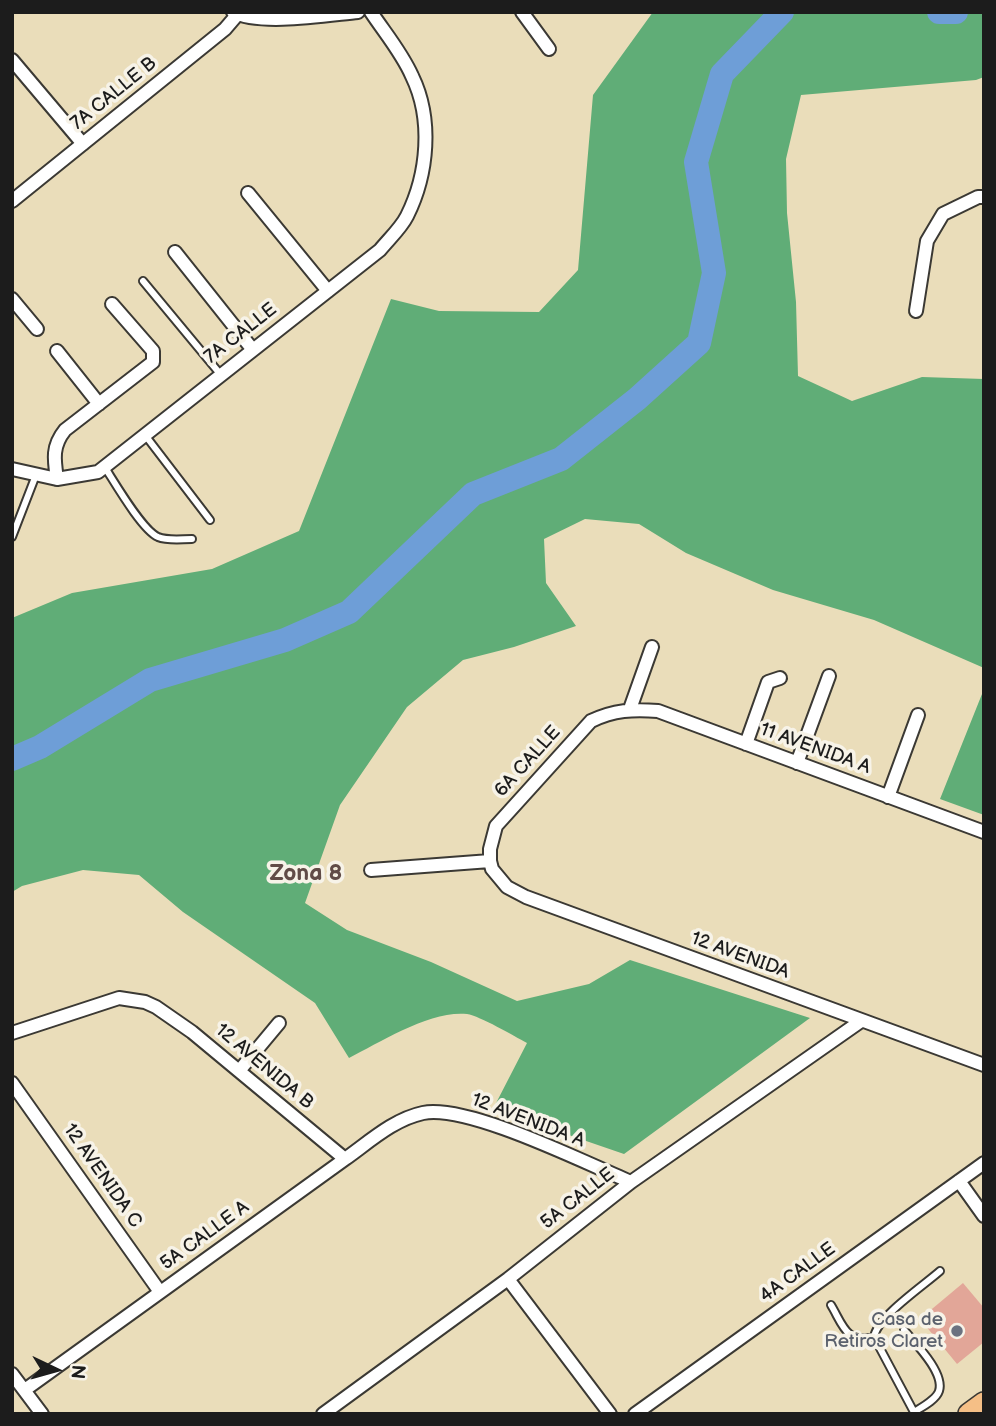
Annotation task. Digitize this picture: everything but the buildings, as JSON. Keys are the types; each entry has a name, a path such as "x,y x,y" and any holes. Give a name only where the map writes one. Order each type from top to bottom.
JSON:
{"main road":[{"path":"969,1414 984,1403"}],"street":[{"path":"235,14 269,18 308,18 358,12"},
{"name":"7A CALLE","path":"57,479 98,472 380,250 407,218 420,183 426,117 413,76 371,12"},
{"path":"522,12 548,49"},
{"name":"7A CALLE B","path":"12,201 225,29 235,14"},
{"path":"12,60 83,144"},
{"path":"248,193 328,291"},
{"path":"916,311 927,241 943,214 978,197 984,197"},
{"path":"175,252 253,350"},
{"path":"12,299 37,329"},
{"path":"12,469 57,479 54,456 57,440 65,430 153,362 153,351 111,304"},
{"path":"57,351 99,404"},
{"path":"630,709 652,647"},
{"path":"797,763 829,676"},
{"path":"746,744 768,682 780,678"},
{"name":"11 AVENIDA A","path":"630,709 658,711 984,832"},
{"name":"6A CALLE","path":"491,865 496,826 591,721 608,713 630,709"},
{"path":"888,797 918,715"},
{"path":"371,870 491,865"},
{"name":"12 AVENIDA","path":"491,865 507,887 526,897 984,1065"},
{"name":"12 AVENIDA B","path":"12,1033 119,998 156,1007 239,1071 345,1159"},
{"name":"5A CALLE","path":"323,1414 508,1279 631,1182 861,1021"},
{"path":"239,1071 279,1023"},
{"name":"12 AVENIDA C","path":"12,1083 160,1292"},
{"name":"12 AVENIDA A","path":"409,1118 426,1112 455,1114 498,1126 631,1182"},
{"name":"5A CALLE A","path":"26,1389 345,1159 409,1118"},
{"name":"4A CALLE","path":"635,1414 984,1163"},
{"path":"959,1181 984,1216"},
{"path":"508,1279 610,1414"},
{"path":"12,1374 26,1389 42,1414"}],"lane":[{"path":"143,281 221,375"},
{"path":"145,435 211,520"},
{"path":"104,466 155,536 165,539 192,539"},
{"path":"12,537 36,475"},
{"path":"904,1329 938,1374 939,1392 914,1413 873,1338 877,1327 940,1271"},
{"path":"831,1305 850,1337 857,1340 873,1338"}],"green space":[{"path":"653,12 984,12 984,77 976,80 801,95 786,159 798,376 852,401 922,377 984,379 984,668 874,620 773,590 686,553 639,524 585,519 544,539 546,583 576,626 514,647 463,660 407,707 340,805 305,903 347,930 431,962 517,1001 589,984 630,960 810,1018 624,1154 493,1109 527,1043 480,1018 467,1014 438,1017 406,1028 349,1058 315,1003 183,912 139,875 83,870 22,886 12,892 12,618 72,593 212,569 299,531 391,299 439,311 539,312 578,270 593,95"},
{"path":"984,689 984,815 940,799"}],"waterway":[{"path":"12,759 40,747 150,680 285,640 349,612 473,494 561,459 637,399 699,343 714,273 696,162 722,74 782,12"},
{"path":"939,12 956,12"}],"place":[{"name":"Casa de Retiros Claret","path":"957,1331"}],"district":[{"name":"Zona 8","path":"306,874"}]}
